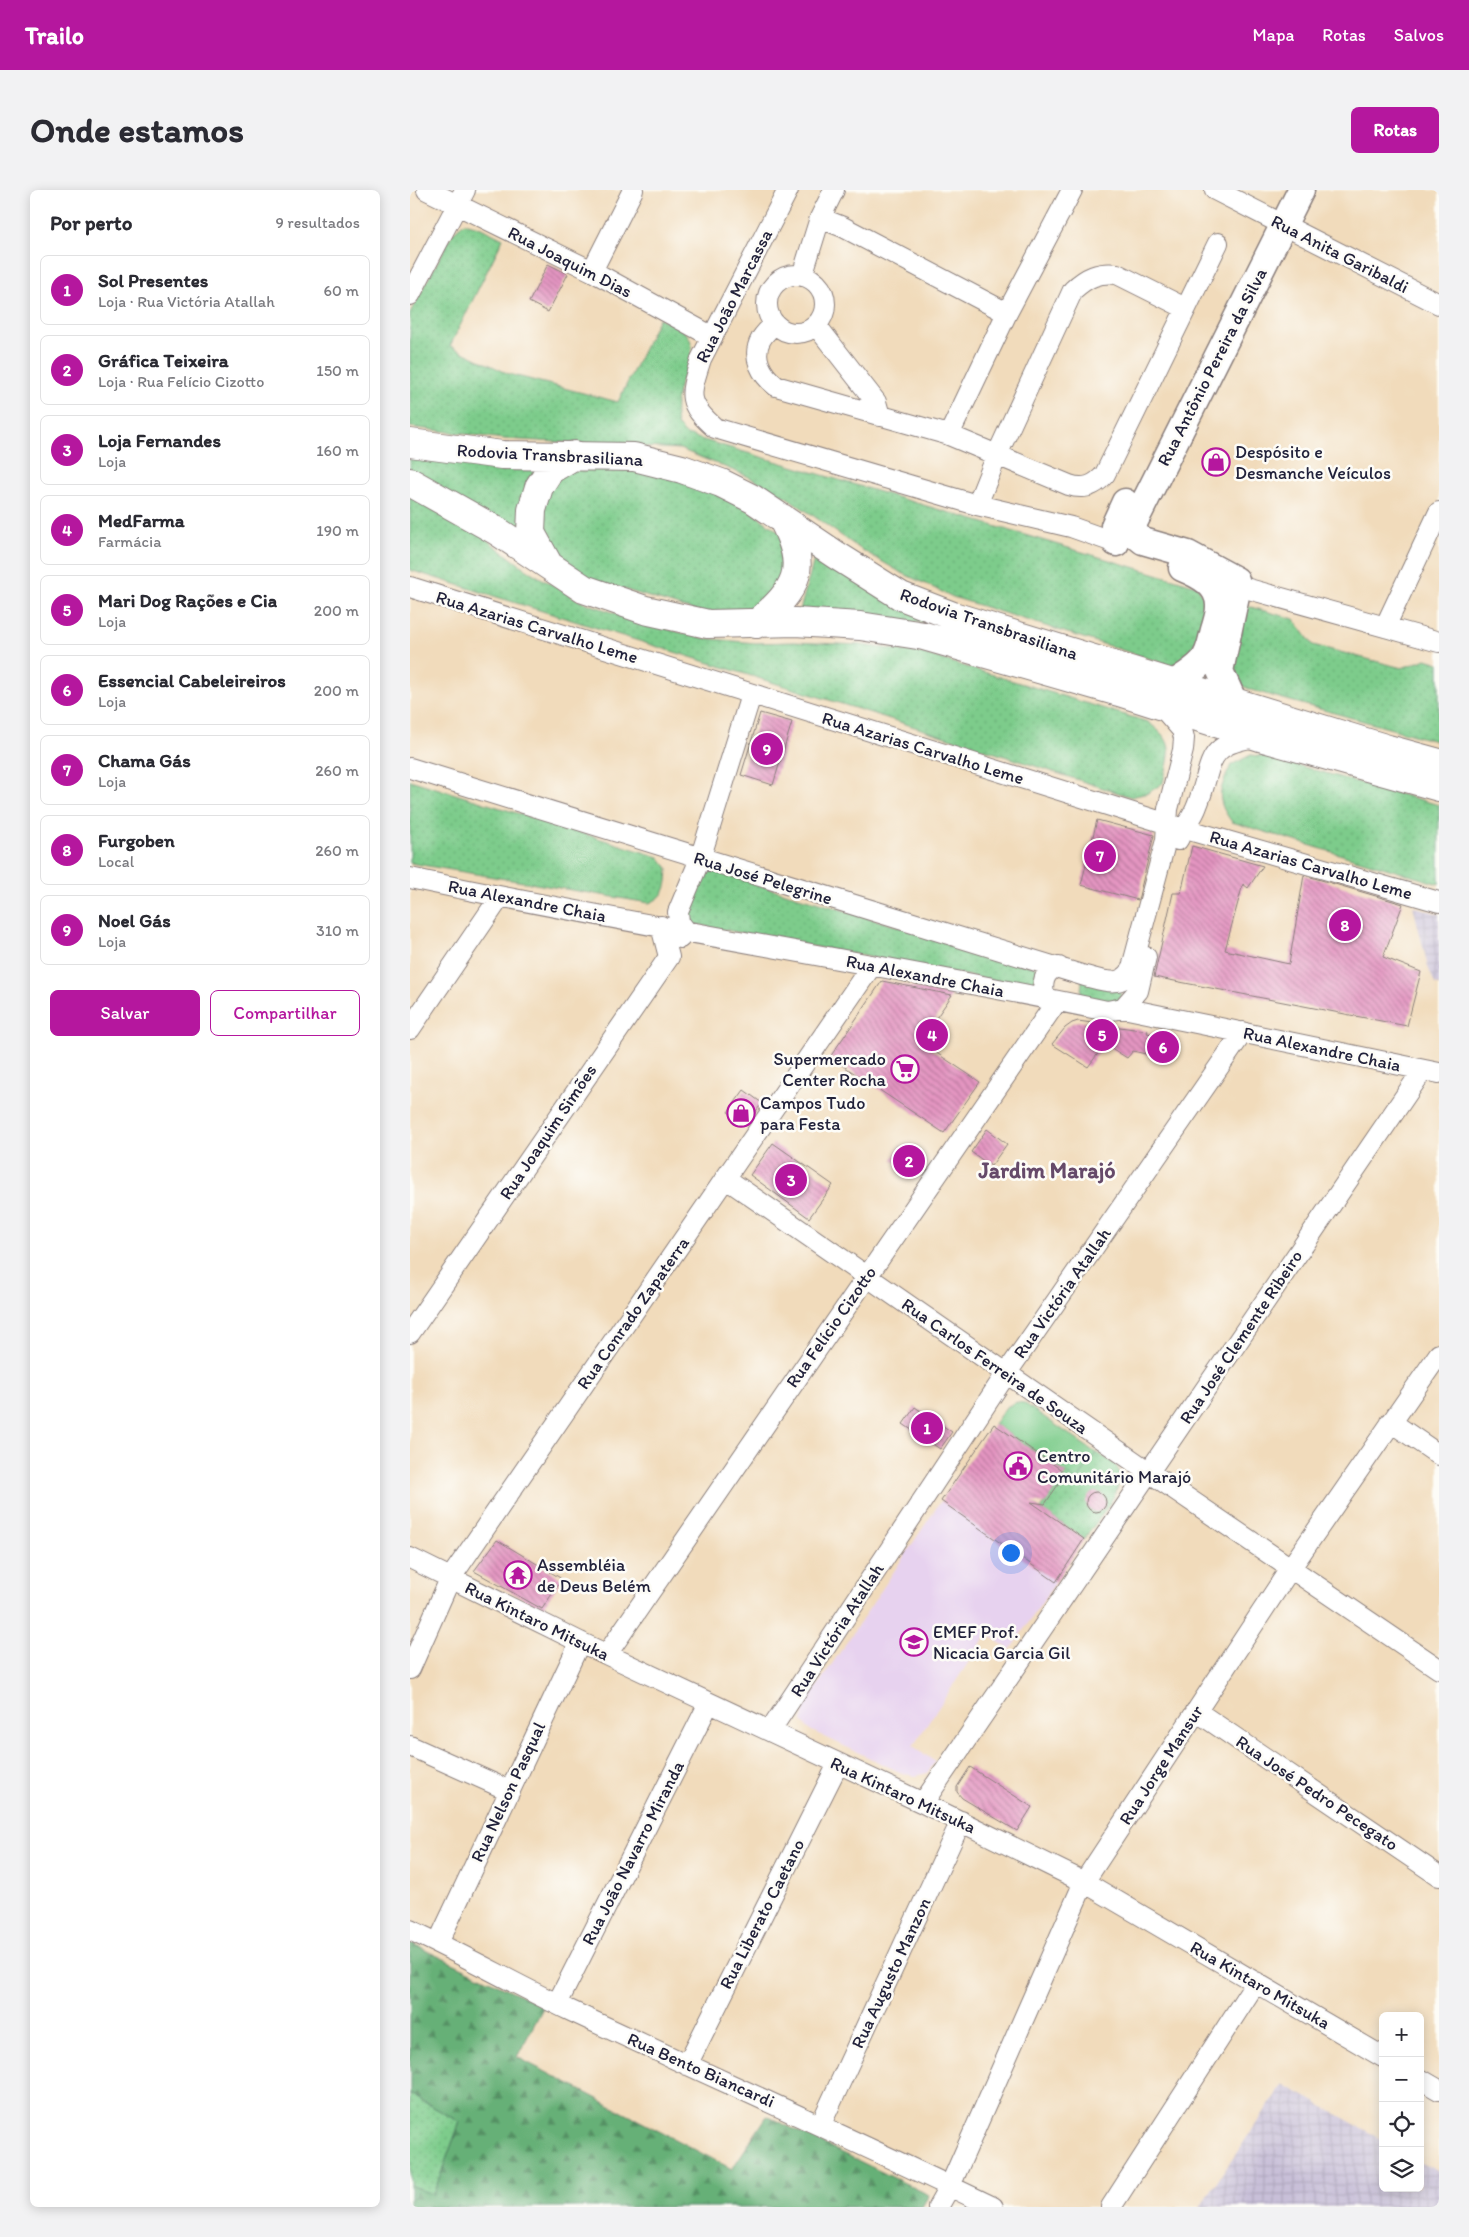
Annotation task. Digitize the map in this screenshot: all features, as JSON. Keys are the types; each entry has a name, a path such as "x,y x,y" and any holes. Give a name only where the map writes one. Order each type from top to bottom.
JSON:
{"highway":[{"name":"Rodovia Transbrasiliana","path":"410,443 502,455 634,457 682,469 754,499 901,596 1167,694 1260,736 1439,787"},
{"path":"547,562 531,533 532,510 539,487 550,470 576,455"},
{"name":"Rodovia Transbrasiliana","path":"410,482 497,531 547,562 584,589 645,610 708,624 795,622 860,626 924,636 1167,694 1234,702 1439,763"},
{"path":"756,624 775,608 791,589 798,557 792,538 782,518"}],"main road":[{"name":"Rua Antônio Pereira da Silva","path":"1130,537 1275,221 1281,190"},
{"name":"Rua Antônio Pereira da Silva","path":"1275,221 1301,190"},
{"path":"1130,537 1188,554 1234,577 1238,586 1220,672 1234,702"},
{"path":"1130,537 1199,575 1209,583 1217,596 1219,607 1209,651 1196,668 1167,694"}],"street":[{"name":"Rua Joaquim Dias","path":"428,190 461,198 712,336"},
{"path":"592,271 633,190"},
{"name":"Rua João Marcassa","path":"788,190 701,359 693,383 692,400 698,414 715,428 977,505"},
{"path":"802,276 820,218 834,190"},
{"path":"949,435 1007,313 1072,190"},
{"name":"Rua Anita Garibaldi","path":"1215,190 1439,304"},
{"path":"410,295 461,198"},
{"path":"820,218 843,227 1007,313"},
{"path":"774,324 761,338 758,360 767,379 776,386 949,435 1076,487 1093,485 1105,474 1218,243"},
{"path":"1130,537 1071,527 977,505 997,455 1073,290 1082,281 1093,275 1117,274 1185,308"},
{"path":"802,276 817,284 825,299 825,309 816,325 800,333 782,330 774,324 768,306 768,297 772,289 785,278 802,276"},
{"path":"816,325 876,402 880,416"},
{"path":"1385,627 1439,512"},
{"path":"1238,586 1439,642"},
{"name":"Rua Azarias Carvalho Leme","path":"410,587 1175,826 1439,902"},
{"path":"686,931 679,922 678,912 748,694"},
{"path":"1123,1008 1138,991 1175,845 1175,826 1168,809 1183,750 1184,738 1167,694"},
{"path":"1175,826 1197,807 1210,762 1222,748 1235,740 1260,736"},
{"name":"Rua José Pelegrine","path":"410,768 1066,970 1116,982 1126,978 1131,971 1166,840 1175,826"},
{"path":"668,956 661,926 696,857"},
{"name":"Rua Alexandre Chaia","path":"410,878 500,897 872,965 1107,1011 1123,1008 1431,1072"},
{"path":"410,1029 500,897"},
{"name":"Rua Joaquim Simões","path":"410,1333 668,956 673,945 686,931"},
{"name":"Rua Conrado Zapaterra","path":"410,1669 450,1579 872,965"},
{"path":"1050,970 1066,970 1076,987 1072,997 1056,1001 1042,988 1044,978 1050,970"},
{"name":"Rua Felício Cizotto","path":"607,1654 1056,1001"},
{"name":"Rua Victória Atallah","path":"770,1731 1006,1374 1243,1032"},
{"name":"Rua José Clemente Ribeiro","path":"923,1803 1149,1472 1431,1072"},
{"name":"Rua Carlos Ferreira de Souza","path":"725,1178 1006,1374 1439,1670"},
{"name":"Rua Jorge Mansur","path":"938,2207 950,2186 1084,1882 1290,1569 1439,1354"},
{"path":"1391,1422 1439,1455"},
{"name":"Rua Kintaro Mitsuka","path":"410,1558 580,1642 961,1821 1084,1882 1379,2055"},
{"name":"Rua Nelson Pasqual","path":"438,1943 508,1790 580,1642"},
{"name":"Rua João Navarro Miranda","path":"557,2004 709,1702"},
{"name":"Rua José Pedro Pecegato","path":"1196,1711 1439,1876"},
{"path":"410,1746 508,1790"},
{"name":"Rua Liberato Caetano","path":"687,2065 838,1764"},
{"name":"Rua Augusto Manzon","path":"821,2124 961,1821"},
{"name":"Rua Bento Biancardi","path":"410,1930 557,2004 687,2065 821,2124 994,2207"},
{"path":"1111,2207 1256,1982"},
{"path":"1424,2081 1439,2090"}],"shaded area":[{"path":"1413,906 1439,914 1439,985 1435,984 1428,967"},
{"name":"EMEF Prof. Nicacia Garcia Gil","path":"941,1501 1056,1582 1010,1650 987,1634 913,1746 935,1762 927,1773 916,1776 904,1774 810,1730 802,1721 804,1706"},
{"path":"1283,2084 1379,2138 1379,2192 1424,2192 1424,2164 1439,2172 1439,2207 1200,2207"}],"green space":[{"path":"464,223 479,227 503,239 450,346 509,374 618,402 659,318 677,326 686,333 692,346 690,360 679,387 676,406 677,425 687,435 1197,586 1208,605 1199,646 1187,660 1173,666 953,597 900,572 859,548 788,498 747,476 680,449 504,439 410,427 410,313 453,233"},
{"path":"410,455 547,463 524,539 410,471"},
{"path":"612,463 724,492 782,534 786,578 750,613 702,613 590,579 548,553 539,503 570,465"},
{"path":"410,496 463,522 527,570 580,601 643,623 702,638 755,643 794,642 860,645 921,653 1148,722 1164,736 1169,749 1163,783 1148,793 1131,797 887,718 410,570"},
{"path":"815,556 943,625 800,610"},
{"path":"1247,606 1294,619 1313,645 1402,668 1426,659 1439,663 1439,742 1251,690 1242,685 1236,677 1235,663"},
{"path":"1251,755 1268,757 1439,805 1439,884 1232,822 1226,814 1221,800 1222,788 1231,765"},
{"path":"410,780 659,857 668,868 665,890 663,894 649,903 410,863"},
{"path":"708,870 1037,968 1034,988 694,924 687,920 686,911 701,871"},
{"path":"1082,979 1115,987 1121,994 1118,1004 1075,1000 1081,991"},
{"path":"1017,1402 1024,1403 1096,1453 1077,1481 994,1424 1006,1407"},
{"path":"1096,1453 1116,1466 1119,1474 1119,1483 1110,1503 1084,1539 1041,1509 1066,1473 1077,1481"},
{"path":"410,1943 544,2006 517,2057 732,2169 767,2116 929,2195 922,2207 410,2207 410,2185 433,2195 460,2122 410,2094"},
{"path":"410,2094 460,2122 433,2196 410,2185"}],"building":[{"path":"548,264 568,274 548,312 529,302"},
{"path":"760,713 792,722 773,785 741,775"},
{"path":"1097,820 1154,835 1138,900 1081,885"},
{"path":"1192,846 1263,866 1248,888 1243,884 1225,950 1289,964 1304,875 1403,904 1383,957 1421,972 1407,1026 1154,977 1173,893 1181,893"},
{"name":"Supermercado Center Rocha","path":"882,981 952,995 932,1024 941,1030 929,1048 980,1082 944,1133 830,1057"},
{"path":"1078,1021 1148,1031 1147,1033 1177,1039 1162,1058 1133,1051 1127,1058 1105,1044 1088,1067 1052,1044 1065,1028"},
{"path":"744,1090 762,1103 746,1125 728,1112"},
{"path":"987,1129 1007,1144 991,1166 971,1152"},
{"path":"773,1143 833,1185 809,1218 750,1175"},
{"path":"901,1146 927,1163 917,1177 892,1159"},
{"path":"915,1407 952,1432 940,1449 903,1424"},
{"path":"994,1424 1066,1473 1045,1504 1031,1502 1084,1539 1056,1582 941,1501"},
{"path":"1096,1492 1103,1495 1106,1502 1103,1509 1096,1512 1089,1509 1086,1502 1089,1495"},
{"name":"Assembléia de Deus Belém","path":"497,1540 562,1579 542,1609 474,1571"},
{"path":"970,1767 1032,1807 1017,1831 962,1798 957,1792 957,1787"}],"place":[{"name":"Despósito e Desmanche Veículos","path":"1216,462"},
{"name":"Noel Gás","path":"767,749"},
{"name":"Chama Gás","path":"1100,856"},
{"name":"Furgoben","path":"1345,925"},
{"name":"MedFarma","path":"932,1035"},
{"name":"Mari Dog Rações e Cia","path":"1102,1035"},
{"name":"Essencial Cabeleireiros","path":"1163,1047"},
{"name":"Supermercado Center Rocha","path":"905,1069"},
{"name":"Campos Tudo para Festa","path":"741,1113"},
{"name":"Gráfica Teixeira","path":"909,1161"},
{"name":"Loja Fernandes","path":"791,1180"},
{"name":"Sol Presentes","path":"927,1428"},
{"name":"Centro Comunitário Marajó","path":"1018,1466"},
{"name":"Assembléia de Deus Belém","path":"518,1575"},
{"name":"EMEF Prof. Nicacia Garcia Gil","path":"914,1642"}],"district":[{"name":"Jardim Marajó","path":"1047,1170"}]}
